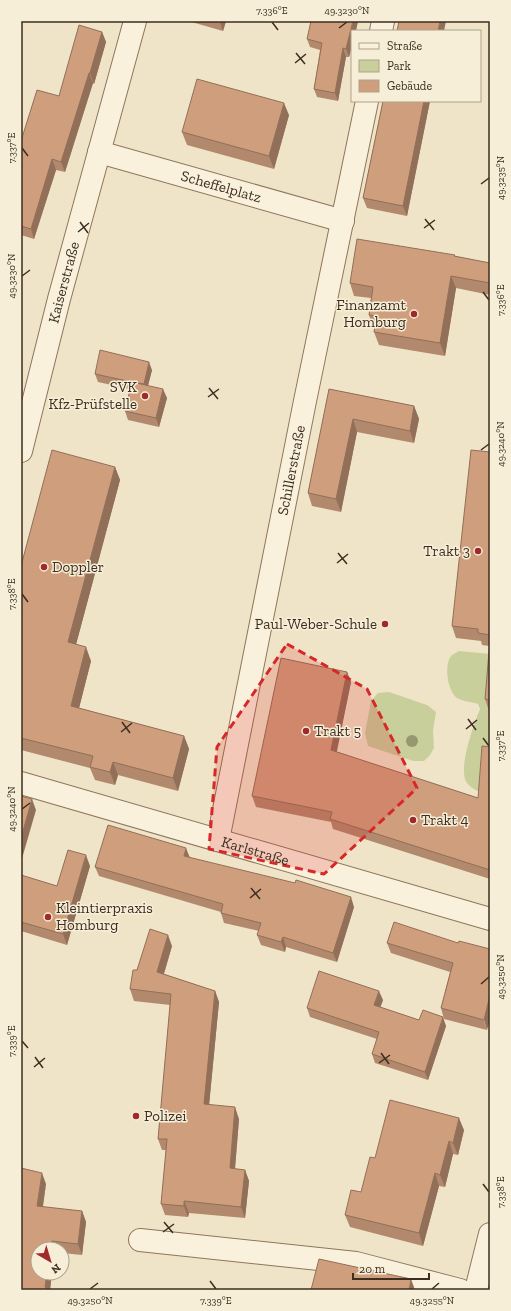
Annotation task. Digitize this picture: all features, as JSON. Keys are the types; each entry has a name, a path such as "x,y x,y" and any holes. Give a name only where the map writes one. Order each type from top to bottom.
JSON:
{"street":[{"name":"Kaiserstraße","path":"21,451 59,299 135,21"},
{"name":"Schillerstraße","path":"218,840 306,394 367,102"},
{"name":"Scheffelplatz","path":"99,152 343,221"},
{"name":"Karlstraße","path":"21,783 490,919"},
{"path":"476,1290 490,1234"},
{"path":"140,1240 356,1263 460,1290"}],"highlighted area":[{"path":"287,644 367,689 417,788 324,874 209,849 217,747"}],"green space":[{"path":"459,651 490,654 490,757 483,793 471,787 464,777 465,758 480,709 478,704 457,698 449,684 447,671 449,660 452,655"},
{"path":"389,692 427,705 436,712 433,731 434,748 424,761 413,761 368,746 365,733 371,701 378,693"}],"building":[{"path":"311,21 353,21 346,49 343,48 335,93 314,89 322,43 307,39"},
{"path":"399,21 440,21 438,30 397,30"},
{"path":"79,25 102,32 61,162 52,159 31,229 21,226 21,141 37,90 59,96"},
{"path":"197,79 284,103 269,156 182,132"},
{"path":"383,102 424,102 403,206 363,198"},
{"name":"Finanzamt Homburg","path":"357,239 455,255 454,256 490,263 490,283 451,276 440,343 374,332 377,316 369,315 373,287 350,283"},
{"path":"100,350 149,362 144,384 95,374"},
{"path":"132,382 163,389 156,418 125,411"},
{"path":"329,389 414,406 410,431 353,419 336,499 308,493"},
{"path":"52,450 115,467 68,642 86,647 71,706 184,736 173,778 113,762 110,772 90,767 93,756 21,738 21,566"},
{"name":"Trakt 3","path":"471,450 490,452 490,635 478,633 478,629 452,626"},
{"path":"490,640 490,700 485,699"},
{"path":"281,658 347,672 331,750 478,798 482,746 490,747 490,870 330,819 332,812 252,796"},
{"path":"21,796 32,799 21,838"},
{"path":"108,825 186,848 184,856 295,883 296,880 351,897 333,953 283,937 281,942 257,935 261,923 221,913 223,904 95,867"},
{"path":"68,850 86,855 63,934 21,922 21,875 57,886"},
{"path":"394,922 458,943 459,941 490,949 490,995 484,1020 441,1008 453,963 387,943"},
{"path":"150,929 168,935 157,972 215,991 204,1104 235,1107 230,1168 245,1170 241,1207 184,1201 184,1206 161,1204 167,1139 158,1139 171,994 130,989 133,970 137,970"},
{"path":"319,971 379,991 374,1005 419,1020 423,1010 443,1017 425,1072 372,1054 379,1032 307,1008"},
{"path":"390,1100 459,1118 453,1143 449,1141 440,1175 435,1173 419,1233 345,1215 351,1190 361,1192 370,1157 375,1158"},
{"path":"21,1168 42,1173 37,1206 82,1211 78,1244 70,1243 70,1241 30,1241 30,1281 46,1281 45,1287 50,1290 21,1290"},
{"path":"319,1259 411,1279 409,1290 311,1290"}],"place":[{"name":"Finanzamt Homburg","path":"414,314"},
{"name":"SVK Kfz-Prüfstelle","path":"145,396"},
{"name":"Trakt 3","path":"478,551"},
{"name":"Doppler","path":"44,567"},
{"name":"Paul-Weber-Schule","path":"385,624"},
{"name":"Trakt 5","path":"306,731"},
{"name":"Trakt 4","path":"413,820"},
{"name":"Kleintierpraxis Homburg","path":"48,917"},
{"name":"Polizei","path":"136,1116"}]}
